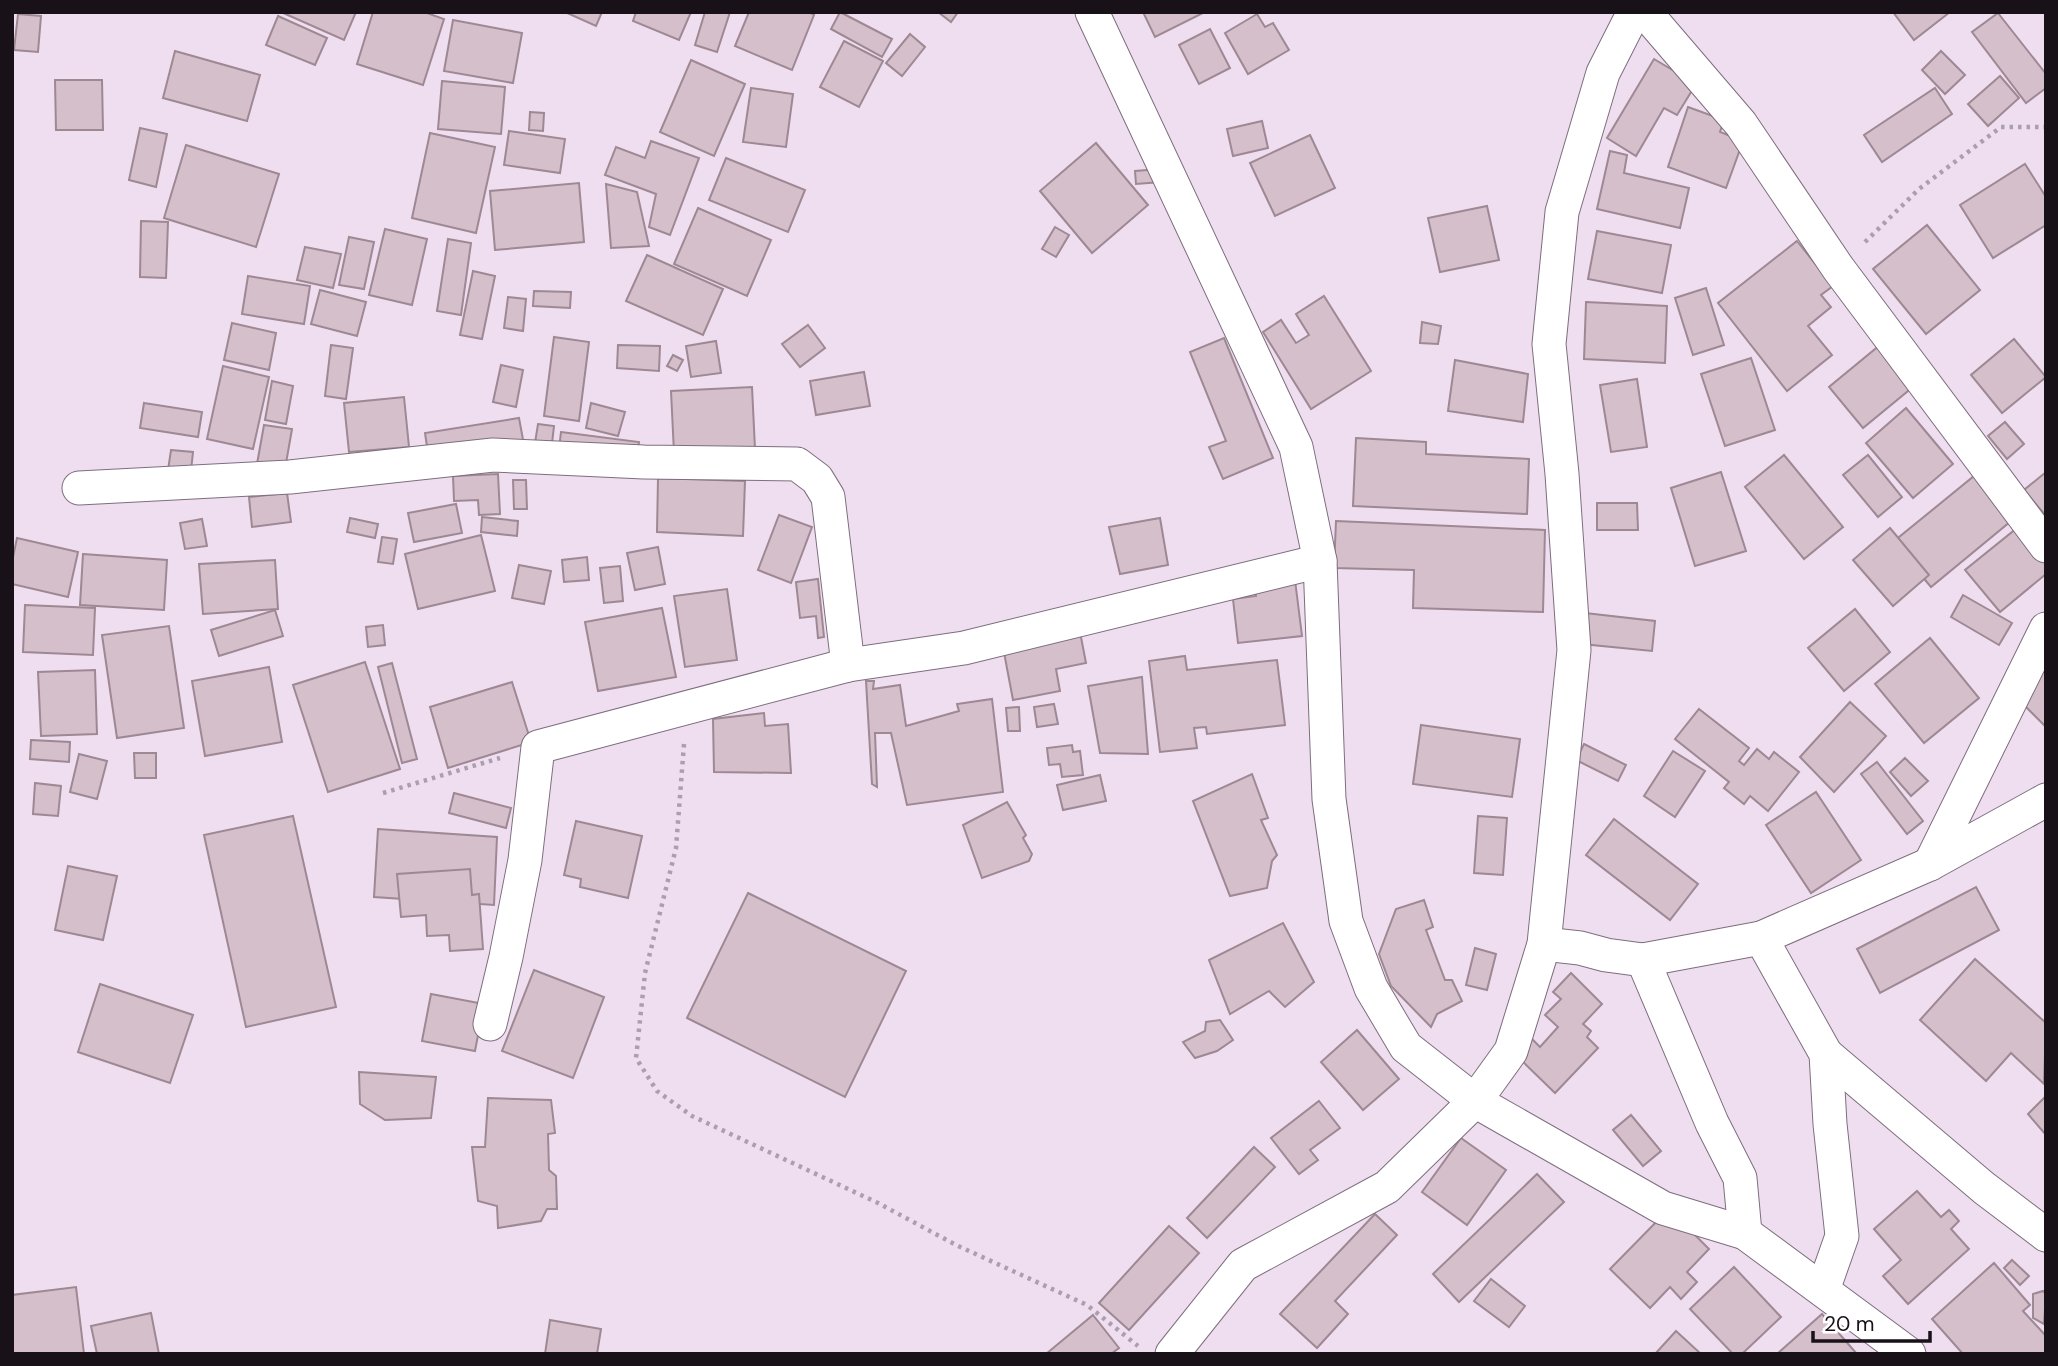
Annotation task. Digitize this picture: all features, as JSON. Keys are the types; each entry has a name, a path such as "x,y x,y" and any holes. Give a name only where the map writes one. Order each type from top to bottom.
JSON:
{"street":[{"path":"1092,12 1296,447 1320,561 1329,799 1346,921 1371,988 1406,1047 1475,1101 1663,1209 1745,1233 1909,1354"},
{"path":"1172,1354 1243,1265 1387,1187 1475,1101 1511,1051 1544,944 1574,650 1562,474 1549,344 1562,212 1604,73 1634,12"},
{"path":"1645,12 1741,124 1838,268 2046,546"},
{"path":"79,488 290,477 493,455 797,464 817,479 828,497 848,666"},
{"path":"490,1024 525,860 538,747 848,666 964,648 1320,561"},
{"path":"1930,864 2046,629"},
{"path":"1544,944 1643,960 1760,938 1930,864 2046,800"},
{"path":"1760,938 1826,1054 1984,1188 2046,1235"},
{"path":"1643,960 1712,1123 1740,1178 1745,1233"},
{"path":"1823,1290 1842,1237 1829,1124 1826,1054"}],"path":[{"path":"1838,268 1919,189 2001,127 2046,127"},
{"path":"684,708 683,767 676,848 645,973 636,1058 657,1091 692,1116 878,1203 956,1245 1087,1305 1149,1354"},
{"path":"383,793 538,747"}],"building":[{"path":"281,12 356,12 344,40"},
{"path":"373,12 424,12 444,19 423,85 357,64"},
{"path":"565,12 602,12 596,26"},
{"path":"636,12 691,12 679,40 633,21"},
{"path":"705,12 730,12 717,52 695,45"},
{"path":"749,12 809,12 814,15 792,70 735,46"},
{"path":"840,12 892,39 882,57 831,29"},
{"path":"938,12 958,12 951,22"},
{"path":"1143,12 1202,12 1203,13 1155,37"},
{"path":"1893,12 1950,12 1914,40"},
{"path":"1998,13 2046,74 2046,88 2026,103 1972,32"},
{"path":"18,14 41,16 38,52 14,50"},
{"path":"1257,14 1265,27 1273,23 1289,50 1248,74 1225,33"},
{"path":"278,16 327,38 315,65 266,45"},
{"path":"453,20 522,33 513,83 444,71"},
{"path":"1210,29 1230,68 1199,84 1179,45"},
{"path":"910,34 925,47 902,76 886,63"},
{"path":"844,41 883,61 859,107 820,87"},
{"path":"175,51 260,75 247,121 163,98"},
{"path":"1941,51 1965,75 1945,94 1922,70"},
{"path":"1654,59 1696,84 1677,115 1664,108 1636,156 1607,138"},
{"path":"691,60 745,84 714,156 660,132"},
{"path":"2000,76 2019,98 1988,126 1968,104"},
{"path":"55,80 102,80 103,130 56,130"},
{"path":"442,81 505,87 501,134 438,129"},
{"path":"751,88 793,94 786,147 743,142"},
{"path":"1935,88 1952,114 1882,162 1864,135"},
{"path":"1688,107 1724,120 1720,132 1743,141 1726,188 1668,167"},
{"path":"530,112 544,113 543,131 529,130"},
{"path":"1262,121 1268,148 1233,156 1227,129"},
{"path":"140,128 167,134 156,187 129,180"},
{"path":"509,131 565,139 560,173 504,165"},
{"path":"430,133 495,147 476,233 412,218"},
{"path":"1310,135 1335,188 1275,216 1250,163"},
{"path":"651,141 699,158 670,235 649,227 656,194 605,175 616,147 645,158"},
{"path":"1096,143 1148,205 1092,253 1040,191"},
{"path":"186,145 279,174 256,247 164,218"},
{"path":"1610,151 1627,155 1624,173 1689,188 1680,228 1597,209"},
{"path":"726,158 805,190 788,232 709,200"},
{"path":"2025,164 2046,197 2046,225 1993,258 1960,205"},
{"path":"1160,169 1161,182 1136,184 1135,171"},
{"path":"579,183 584,242 495,250 490,191"},
{"path":"606,184 637,192 649,246 611,248"},
{"path":"1487,206 1499,260 1440,272 1428,218"},
{"path":"698,208 771,240 747,296 674,264"},
{"path":"141,221 168,222 166,278 140,277"},
{"path":"1927,225 1980,290 1926,334 1873,269"},
{"path":"1055,227 1069,235 1056,257 1042,249"},
{"path":"385,229 427,239 412,305 369,295"},
{"path":"1597,231 1671,245 1662,293 1588,279"},
{"path":"349,237 374,242 364,289 339,285"},
{"path":"448,239 471,243 461,315 437,311"},
{"path":"1797,241 1833,286 1821,295 1831,307 1808,326 1832,355 1787,391 1718,303"},
{"path":"305,247 341,254 333,288 297,280"},
{"path":"647,255 723,289 703,335 626,301"},
{"path":"473,271 495,276 482,339 460,335"},
{"path":"248,276 310,286 304,324 242,314"},
{"path":"1706,288 1724,345 1693,355 1675,298"},
{"path":"320,290 366,302 357,336 311,324"},
{"path":"534,291 571,292 570,308 533,306"},
{"path":"1324,296 1371,371 1311,409 1263,332 1281,320 1296,343 1309,335 1296,314"},
{"path":"508,297 526,299 523,331 504,328"},
{"path":"1586,302 1667,306 1665,363 1584,359"},
{"path":"1422,322 1441,326 1438,344 1420,343"},
{"path":"232,323 276,333 269,370 224,360"},
{"path":"808,325 825,348 800,367 782,344"},
{"path":"554,337 589,342 579,421 544,416"},
{"path":"1224,338 1273,458 1223,479 1209,447 1226,441 1190,352"},
{"path":"2014,339 2046,377 2002,413 1971,375"},
{"path":"716,341 721,373 691,377 686,346"},
{"path":"331,345 353,348 346,399 325,396"},
{"path":"618,345 660,346 659,371 617,368"},
{"path":"1880,345 1914,386 1863,428 1829,387"},
{"path":"673,355 683,360 677,371 667,366"},
{"path":"1751,358 1775,430 1725,446 1701,374"},
{"path":"1455,360 1528,374 1523,422 1448,411"},
{"path":"501,365 523,370 516,407 493,402"},
{"path":"223,366 269,377 253,449 207,439"},
{"path":"864,372 870,406 816,415 810,381"},
{"path":"1637,379 1647,447 1611,452 1600,385"},
{"path":"272,381 293,386 286,424 265,420"},
{"path":"752,387 755,449 674,453 671,391"},
{"path":"404,397 409,447 349,452 344,403"},
{"path":"144,403 202,412 198,437 140,428"},
{"path":"591,403 625,412 618,436 586,428"},
{"path":"1906,408 1953,464 1913,498 1866,443"},
{"path":"519,418 524,445 429,460 425,433"},
{"path":"2005,422 2024,444 2007,459 1988,436"},
{"path":"538,424 554,426 551,452 534,449"},
{"path":"264,425 292,429 285,469 257,464"},
{"path":"561,432 639,442 637,459 559,449"},
{"path":"1356,438 1426,442 1426,454 1529,459 1527,514 1353,506"},
{"path":"171,450 193,452 190,480 167,477"},
{"path":"1784,455 1843,527 1804,559 1745,487"},
{"path":"1868,455 1902,497 1878,517 1843,475"},
{"path":"1721,472 1746,551 1695,566 1671,488"},
{"path":"2046,472 2046,516 2024,490"},
{"path":"498,474 500,514 479,515 478,500 454,501 453,476"},
{"path":"1974,476 2011,521 1931,587 1893,542"},
{"path":"658,478 745,481 743,536 657,532"},
{"path":"513,480 526,480 527,509 514,509"},
{"path":"287,493 291,522 252,527 249,497"},
{"path":"1597,503 1637,503 1638,530 1597,530"},
{"path":"456,504 462,533 414,542 408,513"},
{"path":"779,515 812,527 791,583 758,570"},
{"path":"482,517 518,521 517,536 481,532"},
{"path":"350,518 378,524 375,538 347,532"},
{"path":"1160,518 1168,565 1120,574 1109,527"},
{"path":"202,519 207,546 185,549 180,523"},
{"path":"1336,521 1545,530 1543,612 1413,608 1414,570 1334,568"},
{"path":"2022,524 2046,553 2046,574 2000,612 1965,570"},
{"path":"1890,528 1929,575 1893,606 1853,560"},
{"path":"481,535 495,591 418,609 405,554"},
{"path":"382,537 397,539 393,564 378,562"},
{"path":"17,538 78,552 68,597 12,584 12,562"},
{"path":"658,547 665,584 635,590 627,553"},
{"path":"83,554 167,560 164,610 80,605"},
{"path":"587,557 589,580 564,582 562,560"},
{"path":"275,560 278,609 203,614 199,564"},
{"path":"519,565 551,571 544,604 512,598"},
{"path":"620,566 623,601 604,603 600,568"},
{"path":"818,579 824,637 818,638 816,616 800,618 796,582"},
{"path":"1295,580 1302,636 1238,643 1233,599 1256,596 1254,585"},
{"path":"727,589 737,660 685,667 674,596"},
{"path":"1963,595 2012,623 1999,645 1951,617"},
{"path":"25,605 95,608 93,655 23,652"},
{"path":"662,608 676,677 598,691 585,622"},
{"path":"1855,609 1890,652 1844,691 1808,648"},
{"path":"275,610 283,636 219,656 211,630"},
{"path":"1585,613 1655,621 1652,651 1582,644"},
{"path":"383,625 385,645 368,647 366,627"},
{"path":"169,626 184,728 117,738 102,635"},
{"path":"1080,632 1086,663 1056,669 1060,691 1013,700 1003,647"},
{"path":"1930,638 1979,698 1924,743 1875,684"},
{"path":"1185,656 1187,670 1277,660 1285,725 1207,734 1206,727 1194,728 1197,748 1160,752 1149,661"},
{"path":"365,662 400,769 328,792 293,685"},
{"path":"392,663 417,759 402,763 378,667"},
{"path":"269,667 282,742 205,756 192,681"},
{"path":"2046,669 2046,727 2016,697"},
{"path":"95,670 97,734 41,736 38,672"},
{"path":"1142,677 1148,754 1100,753 1088,686"},
{"path":"866,681 874,681 873,689 900,685 906,726 959,711 957,704 992,699 1003,792 907,805 891,733 875,733 877,787 872,784"},
{"path":"512,682 531,742 448,768 430,707"},
{"path":"1850,702 1886,736 1834,792 1800,757"},
{"path":"1054,704 1058,724 1037,727 1034,707"},
{"path":"1019,707 1020,731 1008,731 1006,708"},
{"path":"1699,709 1749,748 1739,761 1744,765 1757,749 1769,759 1774,752 1799,772 1768,811 1750,796 1744,804 1724,788 1729,782 1675,739"},
{"path":"764,713 765,726 788,724 791,773 714,772 713,719"},
{"path":"1421,725 1520,739 1512,797 1413,784"},
{"path":"31,740 70,742 69,762 30,759"},
{"path":"1584,744 1626,765 1618,781 1576,760"},
{"path":"1072,745 1073,752 1080,751 1083,775 1062,777 1060,764 1049,765 1047,748"},
{"path":"1673,751 1705,771 1675,817 1644,796"},
{"path":"134,753 156,753 156,778 135,778"},
{"path":"79,754 107,761 97,799 70,792"},
{"path":"1905,758 1928,781 1911,796 1890,772"},
{"path":"1877,762 1923,821 1907,834 1861,774"},
{"path":"1252,774 1268,818 1261,820 1277,855 1272,861 1267,888 1230,896 1193,801"},
{"path":"1100,775 1106,801 1063,810 1057,785"},
{"path":"35,783 61,786 58,816 33,814"},
{"path":"1816,792 1861,860 1811,893 1766,825"},
{"path":"454,793 511,808 506,828 449,813"},
{"path":"1007,802 1026,835 1023,838 1032,854 1029,861 982,878 963,825"},
{"path":"293,816 336,1007 246,1027 204,835"},
{"path":"1478,816 1507,818 1503,875 1474,873"},
{"path":"1614,819 1698,884 1670,920 1586,855"},
{"path":"576,821 642,836 628,898 580,887 581,879 564,875"},
{"path":"378,829 497,837 494,905 374,897"},
{"path":"68,866 117,876 103,940 55,930"},
{"path":"470,869 472,895 479,894 483,949 450,951 449,935 427,936 426,915 401,917 397,874"},
{"path":"1976,887 1999,930 1880,993 1857,949"},
{"path":"748,893 906,971 845,1097 687,1018"},
{"path":"1424,900 1433,927 1426,930 1445,980 1452,980 1462,1001 1437,1014 1431,1027 1391,986 1379,954 1396,909"},
{"path":"1283,923 1314,982 1285,1007 1269,991 1230,1014 1209,960"},
{"path":"1475,948 1496,954 1487,990 1466,985"},
{"path":"1975,959 2046,1023 2044,1084 2011,1053 1986,1081 1920,1020"},
{"path":"534,970 604,997 573,1078 502,1051"},
{"path":"1571,973 1602,1004 1583,1024 1591,1031 1587,1037 1598,1048 1555,1093 1515,1054 1531,1038 1540,1047 1558,1027 1545,1015 1561,999 1553,992"},
{"path":"100,984 193,1015 170,1083 78,1052"},
{"path":"431,994 484,1004 475,1051 422,1041"},
{"path":"1220,1020 1233,1040 1217,1051 1195,1058 1183,1042 1205,1031 1206,1022"},
{"path":"1357,1030 1399,1079 1363,1110 1321,1062"},
{"path":"359,1072 436,1077 431,1118 385,1120 360,1104"},
{"path":"2046,1096 2046,1135 2028,1114"},
{"path":"488,1098 551,1100 555,1133 548,1134 549,1170 556,1176 557,1209 547,1209 541,1221 498,1228 497,1206 478,1201 472,1147 485,1147"},
{"path":"1319,1101 1340,1128 1310,1150 1318,1160 1299,1174 1271,1138"},
{"path":"1631,1115 1661,1151 1643,1166 1613,1130"},
{"path":"1461,1138 1506,1170 1467,1225 1422,1192"},
{"path":"1254,1147 1275,1167 1207,1238 1187,1218"},
{"path":"1537,1174 1564,1202 1459,1302 1433,1274"},
{"path":"1917,1191 1941,1217 1949,1210 1959,1221 1951,1229 1969,1249 1908,1304 1883,1276 1901,1260 1874,1229"},
{"path":"1375,1214 1397,1235 1335,1301 1348,1314 1317,1348 1280,1314"},
{"path":"1664,1214 1685,1225 1709,1249 1687,1272 1697,1282 1681,1299 1670,1287 1650,1308 1610,1269"},
{"path":"1169,1226 1199,1253 1129,1330 1099,1303"},
{"path":"2012,1260 2029,1276 2020,1285 2004,1268"},
{"path":"1994,1263 2030,1305 2023,1311 2046,1336 2046,1354 1963,1354 1932,1319"},
{"path":"1734,1267 1781,1317 1742,1354 1733,1354 1690,1309"},
{"path":"1491,1279 1525,1306 1509,1327 1474,1301"},
{"path":"76,1287 84,1354 12,1354 12,1295"},
{"path":"2043,1291 2046,1294 2044,1324 2033,1318 2033,1294"},
{"path":"151,1313 159,1354 97,1354 91,1326"},
{"path":"1822,1314 1857,1354 1777,1354"},
{"path":"1093,1315 1119,1348 1111,1354 1046,1354"},
{"path":"550,1320 601,1329 597,1354 545,1354"},
{"path":"1676,1331 1701,1354 1655,1354"}]}
